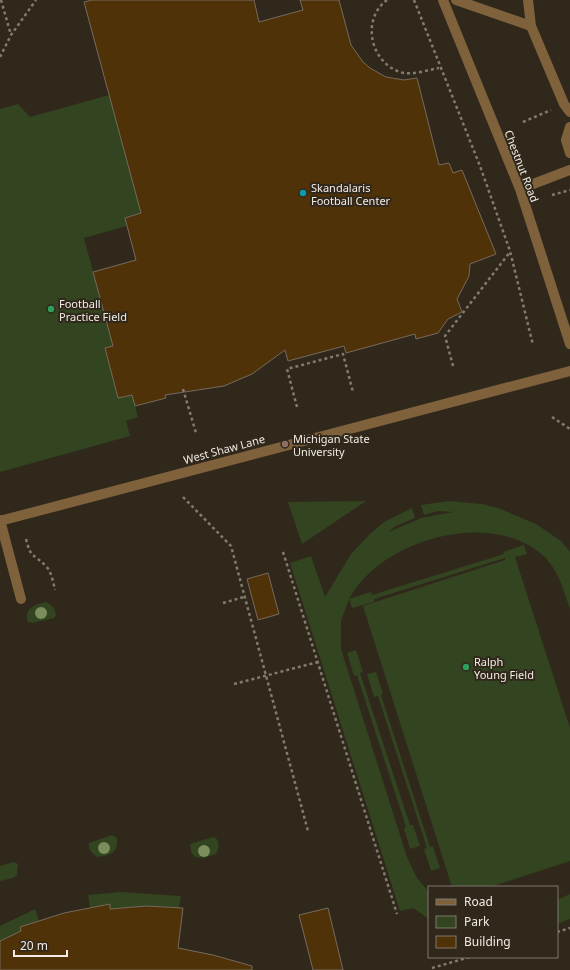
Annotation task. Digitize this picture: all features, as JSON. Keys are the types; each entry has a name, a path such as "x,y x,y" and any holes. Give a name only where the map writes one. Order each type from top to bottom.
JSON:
{"street":[{"name":"Chestnut Road","path":"443,0 520,189 570,344"},
{"path":"456,0 531,26"},
{"path":"528,0 531,26 567,108"},
{"path":"570,127 566,140 570,153"},
{"path":"520,189 570,170"},
{"name":"West Shaw Lane","path":"0,521 570,371"},
{"path":"0,521 21,599"}],"path":[{"path":"1,0 11,35"},
{"path":"31,0 32,6"},
{"path":"0,56 11,35 36,0"},
{"path":"387,0 375,14 372,26 372,40 378,57 389,67 401,72 411,73 439,68"},
{"path":"414,0 439,68 480,166 510,251 533,345"},
{"path":"523,122 567,108"},
{"path":"552,196 570,190"},
{"path":"453,366 446,336 510,251"},
{"path":"297,407 287,369 343,354 353,392"},
{"path":"183,389 196,433"},
{"path":"552,417 570,429"},
{"path":"183,497 231,546 308,831"},
{"path":"26,539 32,556 46,566 51,574 56,590"},
{"path":"283,552 397,914"},
{"path":"223,603 244,597"},
{"path":"234,684 318,662"},
{"path":"558,932 570,928"},
{"path":"432,968 467,958"}],"green space":[{"name":"Football Practice Field","path":"109,95 141,213 125,218 127,226 84,238 113,346 105,348 118,398 132,395 138,417 126,421 130,436 0,472 0,109 18,104 30,117"},
{"path":"366,501 302,544 288,502"},
{"path":"449,501 482,504 498,508 536,524 561,541 570,552 570,609 559,578 550,564 539,552 517,540 491,533 463,533 435,538 409,548 384,561 364,579 349,599 341,621 341,649 407,857 417,878 428,891 428,918 413,908 400,911 290,563 311,556 325,597 351,554 384,522 412,508 415,518 394,527 389,532 421,518 453,512 438,511 424,515 421,505"},
{"name":"Ralph Young Field","path":"524,545 527,554 515,557 570,728 570,861 493,886 452,886 363,606 505,560 505,558 374,599 374,602 352,608 349,599 371,592 372,595 504,554 503,552"},
{"path":"46,602 54,609 56,615 54,618 32,623 28,622 27,614 29,610 38,604"},
{"path":"356,650 363,672 360,673 410,825 413,825 420,846 410,849 404,828 406,827 357,675 354,676 347,653"},
{"path":"376,672 383,694 381,695 430,847 433,846 440,868 431,871 424,849 427,848 378,696 374,697 367,674"},
{"path":"112,835 117,838 117,847 115,850 106,856 97,857 89,848 89,843"},
{"path":"213,837 216,838 219,844 216,854 204,858 195,857 191,852 190,844"},
{"path":"14,862 18,864 17,875 13,878 0,881 0,866"},
{"path":"121,892 181,896 179,908 146,906 110,909 109,904 90,908 88,895"},
{"path":"570,894 570,919 558,924 558,900"},
{"path":"35,909 39,921 20,927 21,931 0,941 0,926"}],"building":[{"name":"Skandalaris Football Center","path":"92,0 254,0 259,22 303,10 300,0 339,0 351,45 363,62 370,68 386,77 404,80 417,78 439,165 449,163 453,173 462,170 496,254 470,264 469,276 457,299 462,312 448,319 438,333 416,339 415,334 346,353 344,346 288,361 285,350 252,374 224,386 165,395 166,398 135,406 132,395 118,398 105,348 113,346 93,272 136,260 125,218 141,213 84,2"},
{"path":"268,573 279,614 258,620 247,579"},
{"path":"110,904 110,909 146,906 183,908 178,948 213,955 252,966 252,970 0,970 0,941 21,931 20,927 64,913"},
{"path":"328,908 343,970 313,970 299,915"}],"place":[{"name":"Skandalaris Football Center","path":"303,193"},
{"name":"Football Practice Field","path":"51,309"},
{"name":"Michigan State University","path":"285,444"},
{"name":"Ralph Young Field","path":"466,667"}]}
